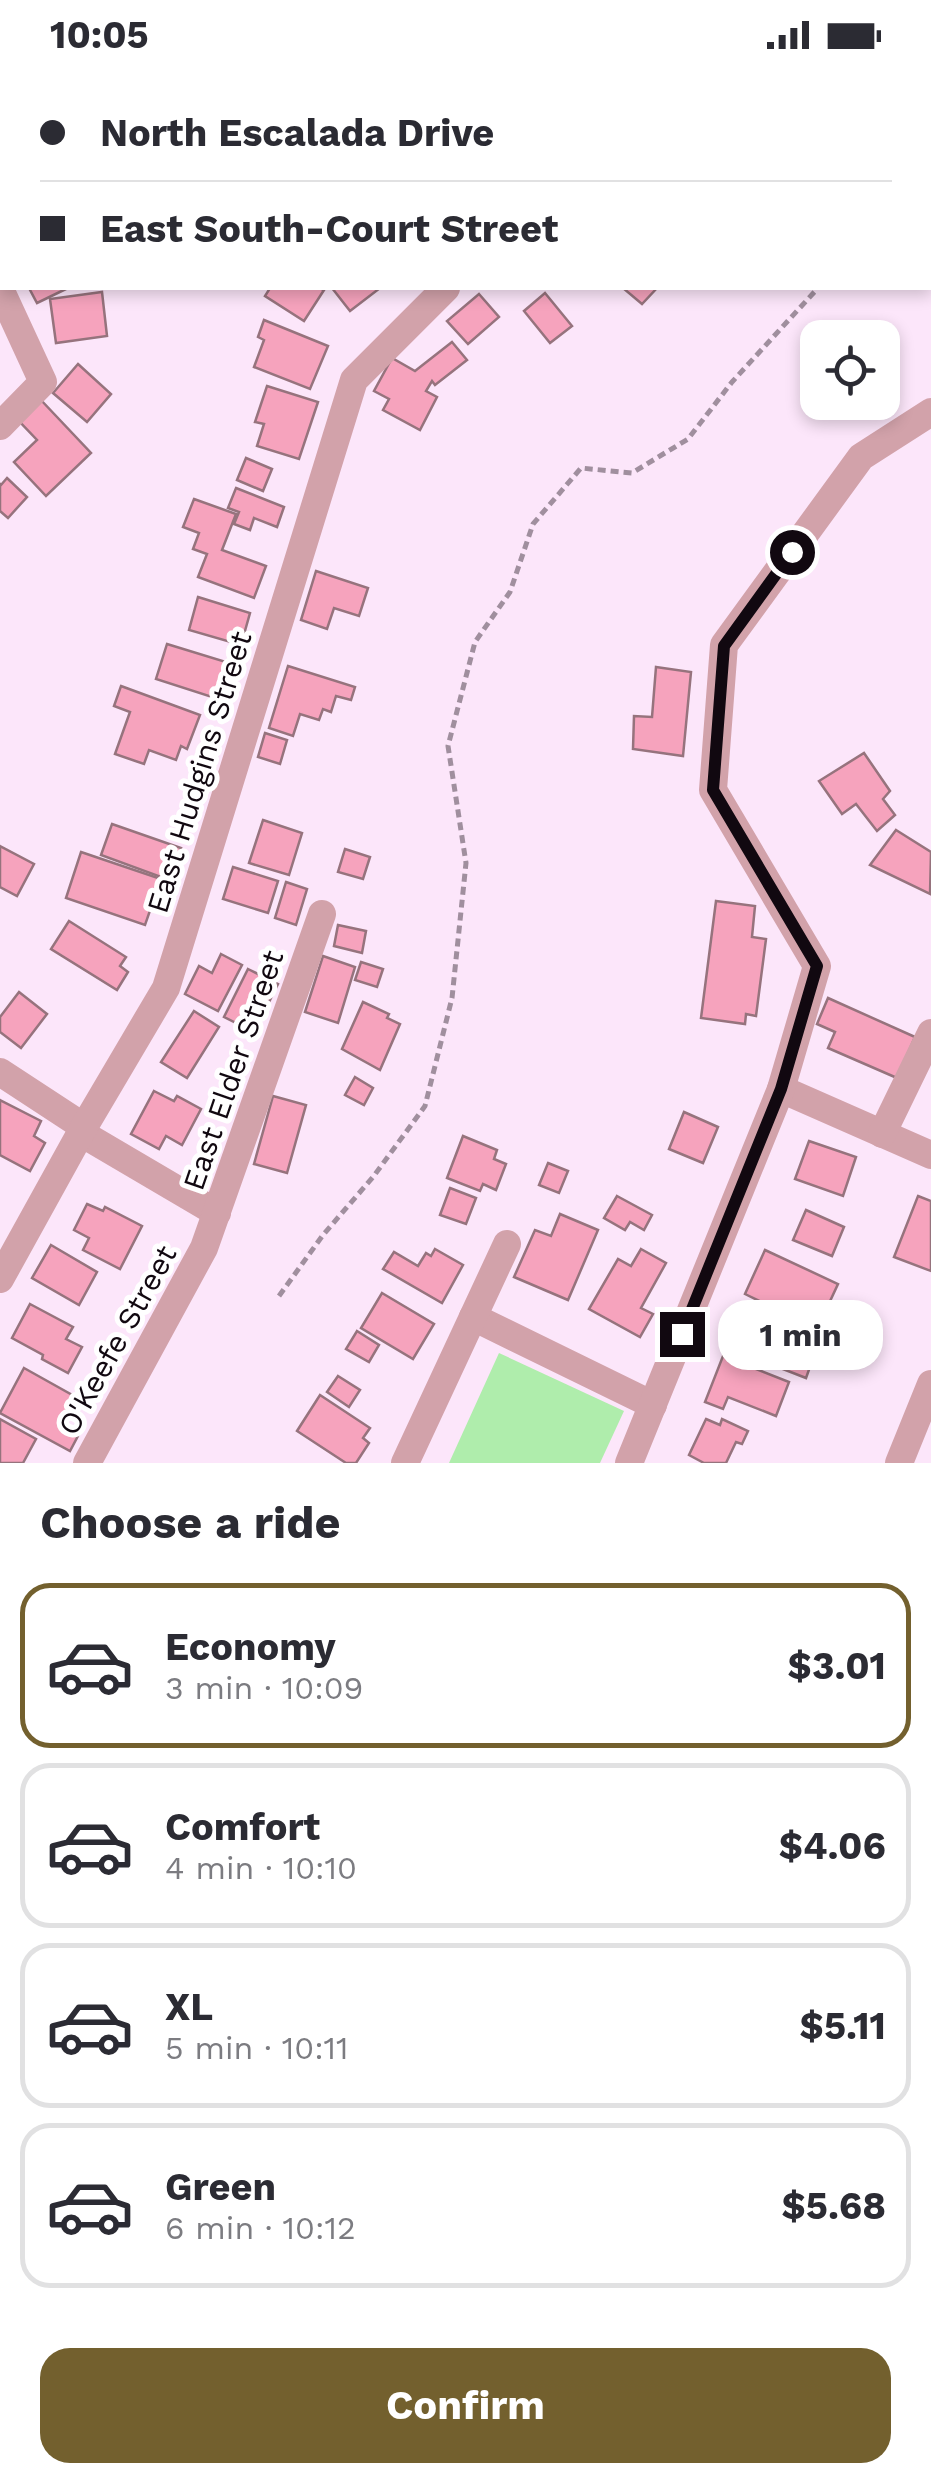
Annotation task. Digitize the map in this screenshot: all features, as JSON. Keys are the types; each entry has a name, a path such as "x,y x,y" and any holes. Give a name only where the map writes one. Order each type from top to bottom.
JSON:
{"street":[{"path":"0,290 43,382 0,426"},
{"name":"East Hudgins Street","path":"0,1279 166,988 354,380 444,290"},
{"path":"630,1463 781,1089 817,966 713,790 724,646 861,458 931,412"},
{"name":"East Elder Street","path":"204,1248 322,914"},
{"path":"882,1134 931,1033"},
{"path":"0,1072 82,1130 217,1213"},
{"path":"781,1089 931,1156"},
{"path":"405,1463 508,1244"},
{"name":"O'Keefe Street","path":"87,1463 204,1248"},
{"path":"473,1317 653,1404"},
{"path":"899,1463 931,1384"}],"path":[{"path":"279,1296 425,1106 452,998 466,864 448,746 474,642 510,592 533,524 580,468 632,473 688,439 732,382 816,290"}],"green space":[{"path":"499,1353 624,1411 600,1463 449,1463"}],"building":[{"path":"30,290 64,290 37,303"},
{"path":"269,290 324,290 304,321 265,296"},
{"path":"334,290 377,290 350,311"},
{"path":"625,290 655,290 642,304"},
{"path":"102,292 107,336 56,343 50,299"},
{"path":"545,293 572,326 550,343 524,311"},
{"path":"479,294 499,317 468,344 447,321"},
{"path":"264,320 328,346 310,389 254,367 264,340 258,337"},
{"path":"452,342 467,360 435,385 432,381 426,391 437,397 420,430 383,410 389,399 374,391 392,358 415,371"},
{"path":"78,364 111,394 87,422 53,393"},
{"path":"267,386 318,402 299,459 257,446 264,424 255,422"},
{"path":"40,399 91,453 46,496 14,462 37,440 18,420"},
{"path":"246,458 272,469 263,491 237,480"},
{"path":"7,478 27,497 8,518 0,511 0,484"},
{"path":"236,488 284,507 277,527 254,518 250,530 234,524 239,512 228,508"},
{"path":"194,499 236,514 222,550 266,566 254,598 198,577 207,554 193,549 199,533 183,527"},
{"path":"316,571 368,588 359,616 334,608 327,629 301,620"},
{"path":"198,597 250,613 241,645 189,630"},
{"path":"167,644 226,662 215,698 156,679"},
{"path":"288,666 355,687 351,700 336,696 331,712 323,709 319,720 300,714 293,736 269,728"},
{"path":"656,667 691,672 683,756 633,749 634,716 652,717"},
{"path":"121,686 200,715 187,749 181,746 176,760 149,750 144,764 115,754 130,712 114,706"},
{"path":"265,733 287,740 280,764 258,757"},
{"path":"864,753 890,791 883,799 895,815 877,831 856,804 842,814 819,781"},
{"path":"263,820 302,833 289,875 249,863"},
{"path":"112,824 181,848 169,880 101,855"},
{"path":"896,830 931,852 930,894 870,865"},
{"path":"0,846 34,864 17,896 0,887"},
{"path":"345,849 370,857 363,879 338,872"},
{"path":"81,852 161,879 145,925 66,898"},
{"path":"233,867 278,881 268,913 223,899"},
{"path":"286,882 307,889 296,925 275,918"},
{"path":"716,901 755,906 752,937 766,939 756,1016 746,1014 745,1024 701,1018"},
{"path":"69,921 126,957 120,966 128,972 117,990 51,949"},
{"path":"338,925 366,931 362,953 334,946"},
{"path":"221,954 242,965 218,1011 185,994 199,966 212,973"},
{"path":"323,956 355,967 338,1023 305,1012"},
{"path":"361,962 383,969 377,987 355,980"},
{"path":"248,969 278,984 254,1032 224,1017"},
{"path":"19,992 47,1014 21,1048 0,1032 0,1017"},
{"path":"828,998 915,1037 897,1078 828,1048 835,1032 817,1024"},
{"path":"363,1002 400,1024 380,1070 342,1049"},
{"path":"194,1011 219,1027 187,1078 161,1062"},
{"path":"355,1077 373,1088 364,1105 345,1095"},
{"path":"154,1091 174,1101 177,1096 201,1109 182,1145 166,1136 159,1149 131,1134"},
{"path":"273,1096 306,1105 287,1173 254,1164"},
{"path":"0,1100 41,1121 34,1136 45,1143 30,1171 0,1155"},
{"path":"684,1112 718,1127 703,1163 669,1149"},
{"path":"463,1136 497,1150 494,1159 506,1164 496,1190 483,1184 480,1191 447,1178"},
{"path":"809,1141 856,1157 843,1196 795,1179"},
{"path":"548,1163 568,1171 559,1193 539,1185"},
{"path":"450,1188 476,1198 466,1224 440,1215"},
{"path":"617,1196 652,1215 644,1230 630,1222 625,1230 604,1218"},
{"path":"918,1196 931,1201 931,1271 894,1257"},
{"path":"87,1204 103,1211 105,1207 142,1226 120,1269 83,1250 89,1238 74,1230"},
{"path":"806,1210 844,1227 832,1256 793,1240"},
{"path":"560,1214 598,1230 568,1300 514,1277 535,1230 551,1236"},
{"path":"51,1245 97,1272 79,1305 32,1278"},
{"path":"435,1249 463,1265 442,1303 383,1269 394,1252 418,1266 426,1253 431,1256"},
{"path":"641,1249 666,1263 641,1308 653,1314 640,1337 589,1309 618,1259 631,1266"},
{"path":"765,1250 838,1284 817,1329 745,1294"},
{"path":"382,1293 434,1324 413,1359 361,1328"},
{"path":"30,1304 73,1327 66,1339 82,1347 68,1373 12,1338"},
{"path":"760,1310 822,1333 806,1378 770,1364 773,1356 759,1350 756,1359 723,1346 732,1321 753,1329"},
{"path":"357,1331 379,1345 369,1362 346,1349"},
{"path":"723,1356 789,1382 776,1416 728,1397 723,1409 705,1402"},
{"path":"24,1368 74,1396 59,1423 79,1434 70,1451 0,1413"},
{"path":"338,1376 360,1390 349,1407 327,1392"},
{"path":"320,1395 370,1428 363,1438 369,1443 356,1463 346,1463 297,1431"},
{"path":"0,1419 36,1439 23,1463 0,1463"},
{"path":"706,1419 720,1425 722,1419 748,1431 742,1444 736,1442 726,1463 704,1463 689,1455"}],"route":[{"path":"682,1334 781,1089 817,966 713,790 724,646 792,552"}]}
